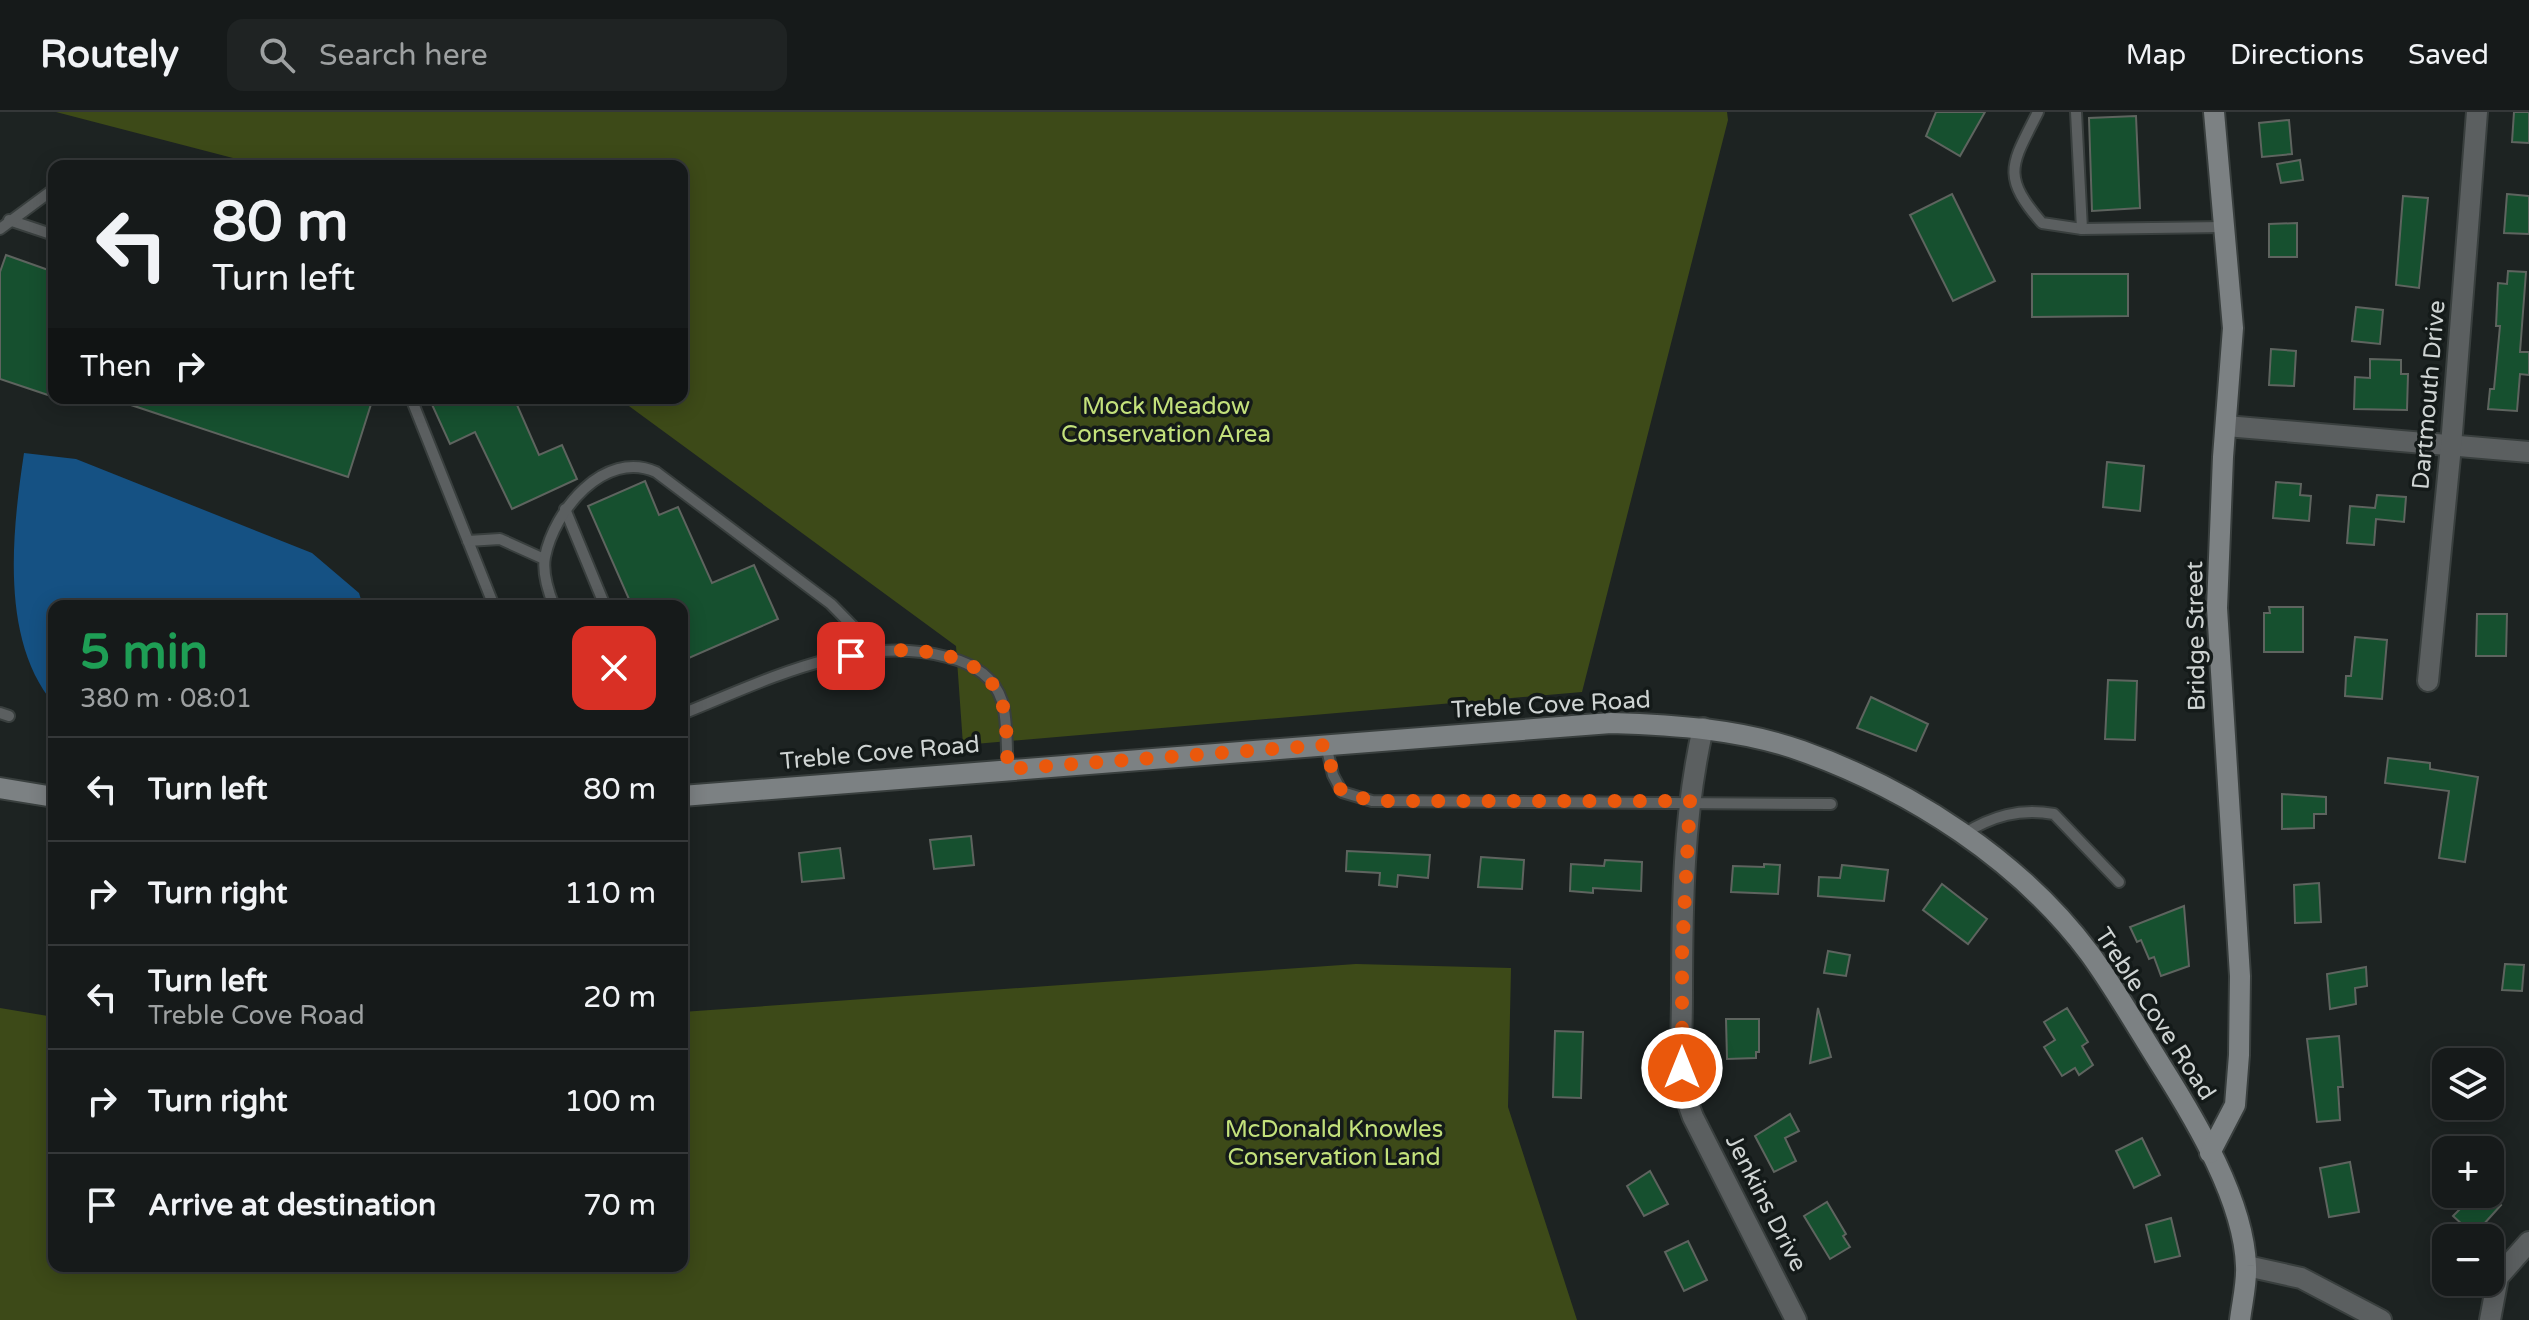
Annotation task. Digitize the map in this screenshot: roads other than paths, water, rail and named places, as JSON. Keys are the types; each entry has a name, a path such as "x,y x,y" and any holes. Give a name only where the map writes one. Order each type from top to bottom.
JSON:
{"main road":[{"name":"Bridge Street","path":"2210,1153 2235,1105 2240,976 2217,608 2233,328 2214,112"},
{"name":"Treble Cove Road","path":"688,796 1611,723 1703,728 1800,750 1864,777 1963,834 2006,866 2089,953 2181,1097 2234,1206 2247,1266 2240,1320"},
{"path":"0,788 48,796"}],"street":[{"name":"Dartmouth Drive","path":"2428,681 2451,446 2477,112"},
{"path":"2226,426 2529,452"},
{"name":"Jenkins Drive","path":"1703,728 1690,801 1682,953 1682,1087 1693,1117 1796,1320"},
{"path":"2490,1320 2498,1277 2529,1242"},
{"path":"2247,1266 2301,1278 2381,1320"}],"lane":[{"path":"2038,112 2013,162 2019,196 2042,223 2082,229 2223,227"},
{"path":"2076,112 2082,229"},
{"path":"0,229 48,193"},
{"path":"9,220 48,233"},
{"path":"413,404 492,600"},
{"path":"552,600 544,559 565,509 582,489 605,475 644,466 831,604 876,650"},
{"path":"565,509 603,600"},
{"path":"468,541 500,539 544,559"},
{"path":"688,712 801,667 876,650 932,653 968,663 987,677 1002,701 1008,769"},
{"path":"1326,745 1333,775 1342,792 1372,801 1831,804"},
{"path":"1963,834 1987,820 2016,811 2054,814 2119,882"}],"water":[{"path":"24,453 76,459 312,553 359,593 361,600 48,600 48,695 25,649 18,618 14,584 16,517"}],"park label":[{"name":"Mock Meadow Conservation Area","path":"1166,420"},
{"name":"McDonald Knowles Conservation Land","path":"1334,1143"}]}
